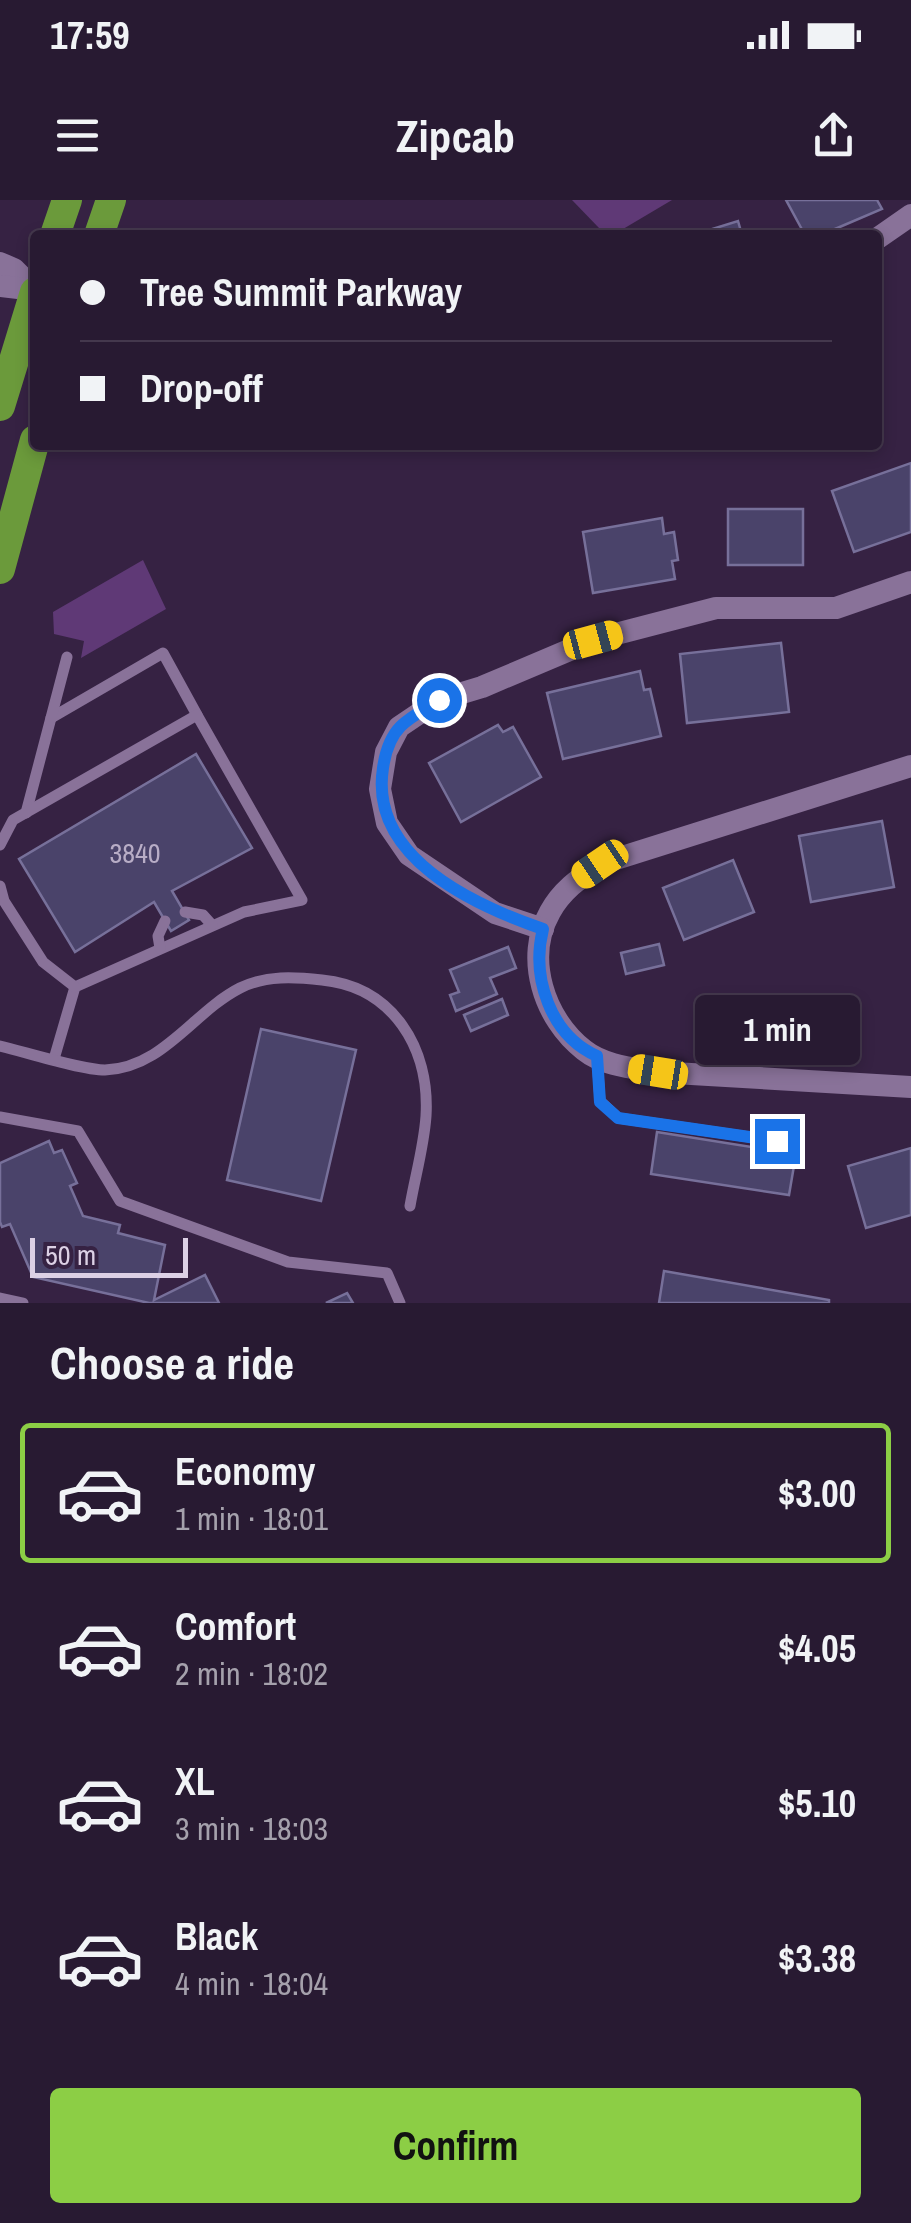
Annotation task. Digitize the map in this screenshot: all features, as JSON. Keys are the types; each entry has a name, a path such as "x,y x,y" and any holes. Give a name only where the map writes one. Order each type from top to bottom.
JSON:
{"highway":[{"path":"57,230 67,200"},
{"path":"101,230 111,200"},
{"path":"0,406 30,307"},
{"path":"0,569 32,450"}],"street":[{"path":"882,235 911,214"},
{"path":"0,264 14,269 30,286"},
{"path":"0,286 30,290"},
{"path":"543,929 495,913 409,855 387,823 380,788 386,752 400,727 439,700 593,640 716,608 836,608 911,582"},
{"path":"911,766 600,864 572,884 550,911 543,929 538,968 552,1014 585,1051 616,1066 658,1072 911,1087"}],"lane":[{"path":"51,718 162,652 302,900 244,912 74,987"},
{"path":"26,813 67,657"},
{"path":"0,845 13,820 197,714"},
{"path":"0,886 4,901 43,962 74,987"},
{"path":"185,912 203,915 212,925"},
{"path":"160,948 158,936 166,921"},
{"path":"0,1046 104,1070 149,1059 240,988 284,976 346,982 391,1008 416,1047 425,1085 426,1117 410,1206"},
{"path":"54,1059 74,987"},
{"path":"597,1056 600,1102 618,1118 777,1141"},
{"path":"0,1117 78,1131 120,1201 288,1262 387,1273 400,1303"},
{"path":"0,1298 23,1303"}],"shaded area":[{"path":"572,200 672,200 621,230 600,229"},
{"path":"143,560 166,609 81,658 84,641 54,634 53,612"}],"building":[{"path":"786,200 877,200 882,209 836,230 802,230"},
{"path":"738,221 741,230 709,230"},
{"path":"911,463 911,532 854,552 832,491"},
{"path":"728,509 803,509 803,565 728,565"},
{"path":"662,518 664,534 674,532 678,560 672,561 675,579 593,593 583,532"},
{"path":"781,643 789,712 687,723 680,654"},
{"path":"640,671 644,690 650,689 661,736 563,759 547,693"},
{"path":"498,725 503,732 513,727 541,777 461,822 429,763"},
{"path":"196,754 252,848 172,891 189,920 171,931 154,902 75,952 19,859"},
{"path":"882,821 894,887 811,902 799,836"},
{"path":"733,860 754,912 684,940 663,888"},
{"path":"659,944 664,965 626,974 621,953"},
{"path":"508,947 516,968 490,978 497,994 456,1011 450,995 459,992 450,970"},
{"path":"502,999 508,1015 471,1031 464,1015"},
{"path":"261,1029 356,1050 321,1201 227,1180"},
{"path":"657,1132 796,1154 789,1195 651,1174"},
{"path":"49,1141 54,1153 62,1150 77,1183 70,1186 83,1216 120,1225 118,1233 165,1245 154,1300 205,1275 219,1303 149,1303 33,1277 10,1224 2,1227 0,1222 0,1163"},
{"path":"911,1148 911,1215 866,1228 848,1166"},
{"path":"664,1271 829,1300 829,1303 659,1303"},
{"path":"347,1293 353,1303 326,1303"}],"route":[{"path":"439,700 400,727 386,752 380,788 387,823 409,855 495,913 543,929 538,968 552,1014 585,1051 597,1056 600,1102 618,1118 777,1141"}]}
